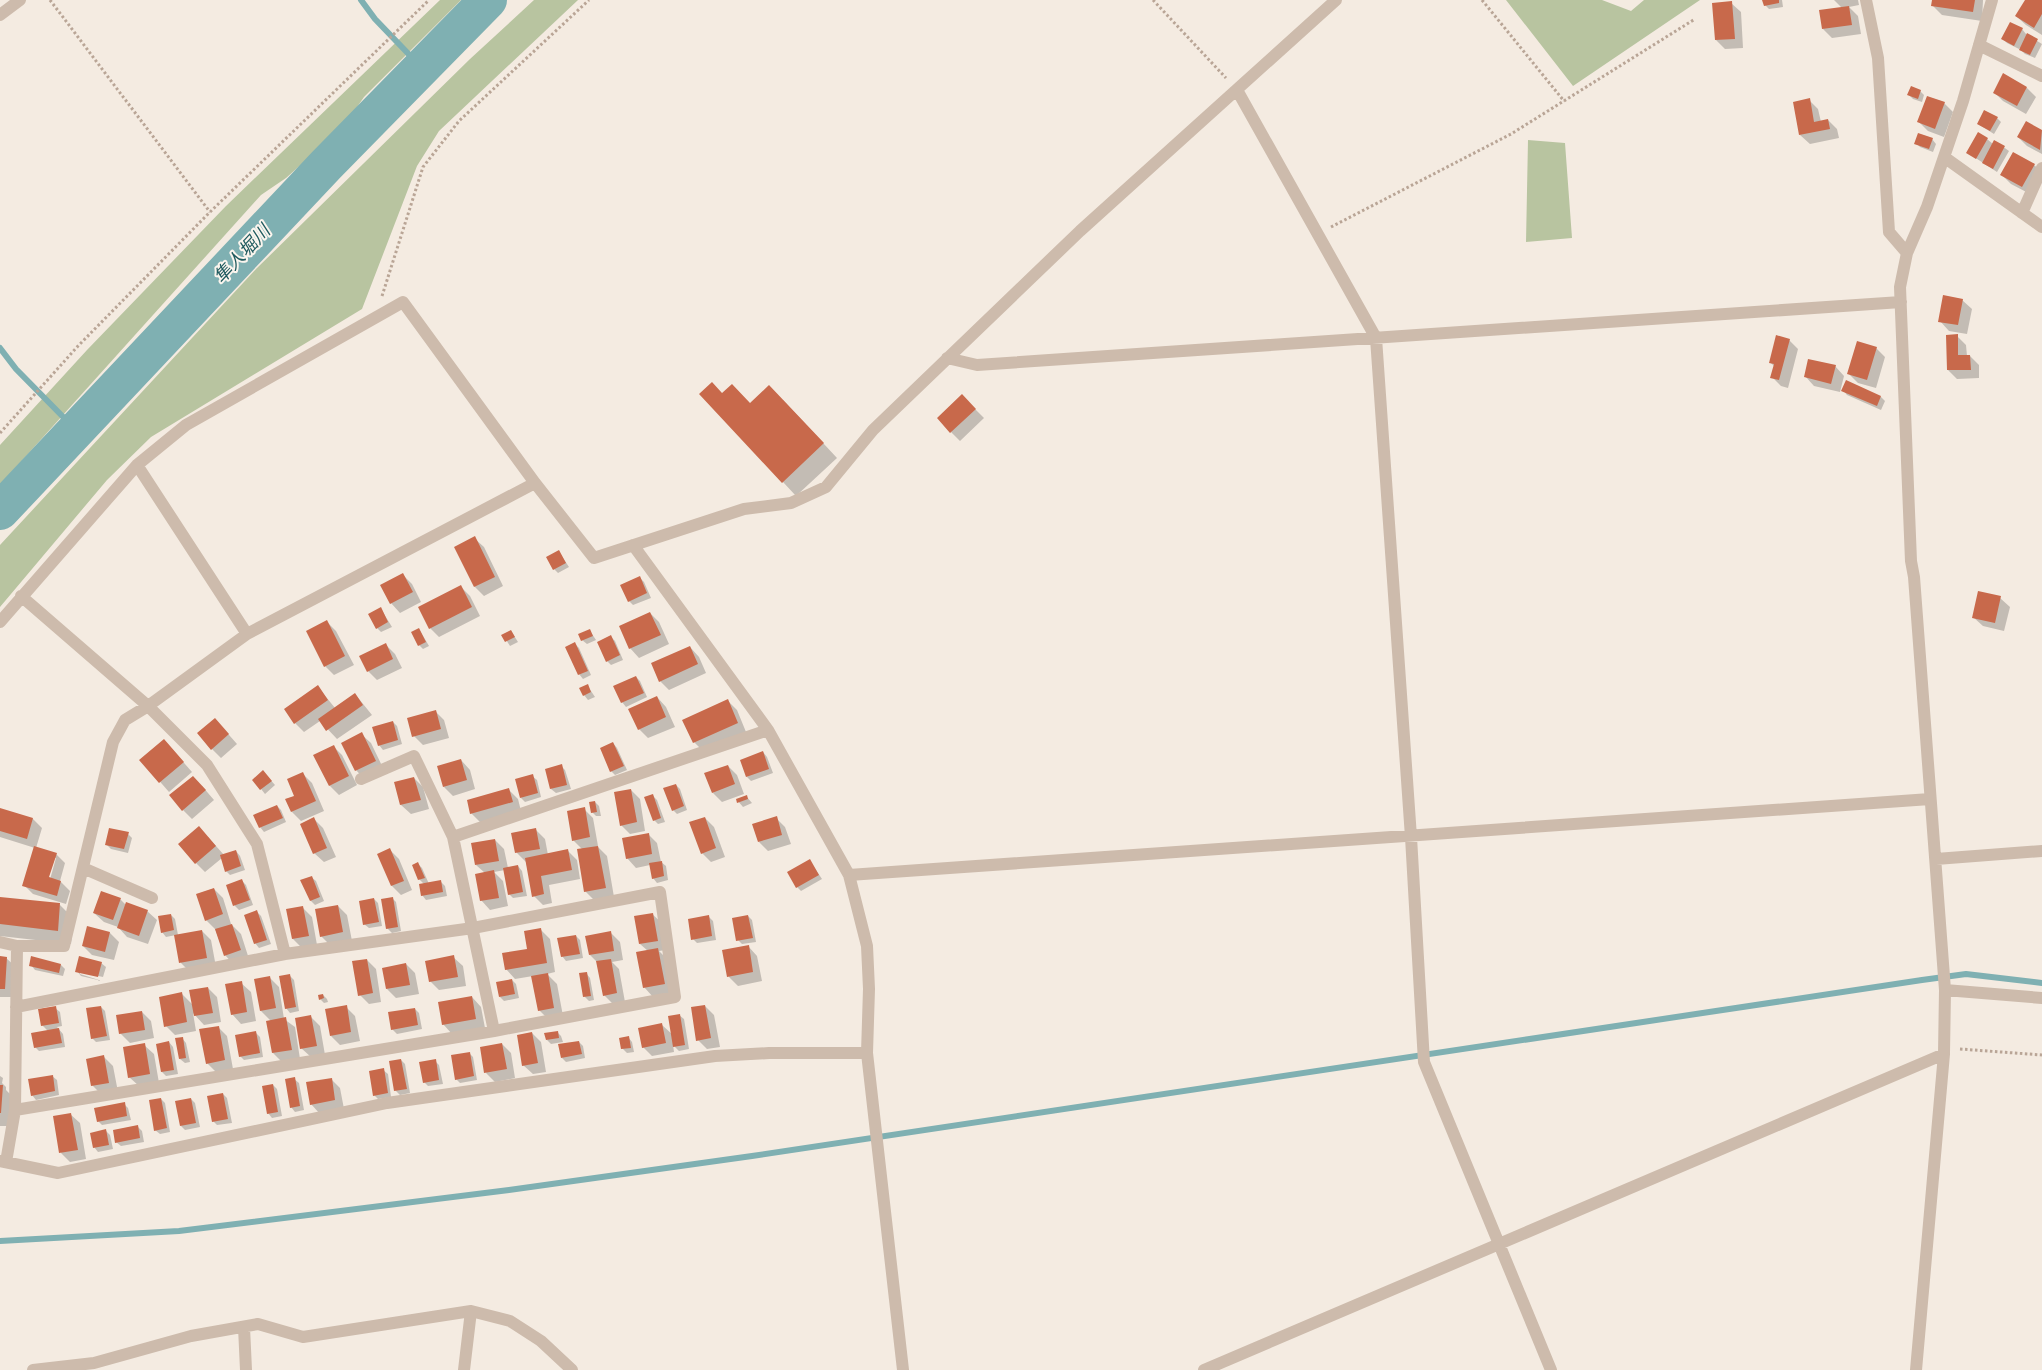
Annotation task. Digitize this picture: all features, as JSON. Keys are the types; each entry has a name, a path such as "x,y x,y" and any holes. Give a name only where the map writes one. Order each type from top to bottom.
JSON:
{"street":[{"path":"0,15 20,0"},
{"path":"0,622 137,465 186,425 403,302 535,483 594,558 744,509 790,503 826,487 873,430 947,358 1080,231 1336,0"},
{"path":"1866,0 1878,58 1889,232 1907,253"},
{"path":"1916,1370 1945,1051 1945,990 1914,577 1911,561 1900,287 1907,253 1927,207 1944,157 1992,0"},
{"path":"1979,45 2042,76"},
{"path":"1237,90 1376,338 1411,837 1424,1062 1551,1370"},
{"path":"1944,157 2042,228"},
{"path":"2022,213 2042,168"},
{"path":"947,358 977,365 1901,302"},
{"path":"137,465 247,634"},
{"path":"0,942 17,946 64,946 113,742 125,720 148,706 247,634 535,483"},
{"path":"633,545 768,730 848,875 866,946 869,989 867,1053 903,1370"},
{"path":"21,596 148,706 207,765 257,844 285,954"},
{"path":"453,837 768,730"},
{"path":"361,780 414,756 453,837 494,1031"},
{"path":"848,875 1411,837 1930,799"},
{"path":"1936,858 2042,851"},
{"path":"83,868 152,898"},
{"path":"15,1110 494,1031 675,997 660,892 473,928 285,954 16,1007"},
{"path":"17,946 15,1110 3,1161 58,1173 387,1103 715,1056 769,1053 867,1053"},
{"path":"1945,990 2042,998"},
{"path":"1204,1370 1499,1245 1945,1051"},
{"path":"464,1370 471,1311"},
{"path":"33,1370 94,1362 191,1336 258,1324 302,1337 471,1311 510,1321 542,1341 572,1370"},
{"path":"244,1327 246,1370"}],"path":[{"path":"50,0 210,212"},
{"path":"0,433 78,346 210,212 429,0"},
{"path":"375,318 423,167 459,121 589,0"},
{"path":"1153,0 1237,90"},
{"path":"1482,0 1564,101"},
{"path":"1318,234 1511,134 1695,19"},
{"path":"1945,1051 2042,1055"}],"green space":[{"path":"440,0 461,0 364,97 343,127 286,178 261,195 0,485 0,445 87,350 226,206"},
{"path":"534,0 578,0 439,131 417,166 362,309 151,437 107,480 0,607 0,545 256,269 470,59"},
{"path":"1506,0 1602,0 1631,11 1644,0 1700,0 1573,86"},
{"path":"1528,140 1565,143 1572,238 1526,242"}],"building":[{"path":"1762,0 1779,0 1779,3 1764,6"},
{"path":"1932,0 1975,0 1973,12 1931,6"},
{"path":"2025,0 2042,0 2042,14 2034,28 2015,16"},
{"path":"1732,1 1735,39 1715,40 1712,3"},
{"path":"1849,6 1852,25 1822,29 1819,10"},
{"path":"2010,22 2023,28 2014,46 2001,39"},
{"path":"2027,33 2038,39 2030,55 2019,50"},
{"path":"2003,73 2027,87 2017,106 1993,93"},
{"path":"1911,86 1921,90 1918,99 1907,95"},
{"path":"1927,96 1945,102 1935,129 1917,122"},
{"path":"1810,98 1814,122 1828,119 1830,129 1799,135 1793,102"},
{"path":"1984,110 1998,117 1990,131 1977,124"},
{"path":"2026,121 2042,130 2040,150 2017,137"},
{"path":"1978,132 1988,138 1976,159 1966,153"},
{"path":"1918,133 1933,138 1929,149 1914,144"},
{"path":"1994,140 2005,146 1993,169 1982,163"},
{"path":"2013,152 2035,164 2022,187 2000,175"},
{"path":"1943,295 1963,299 1958,325 1938,322"},
{"path":"1958,334 1958,355 1970,355 1971,370 1947,370 1946,335"},
{"path":"1776,335 1790,339 1779,380 1770,378 1774,364 1769,363"},
{"path":"1857,341 1877,347 1867,380 1847,374"},
{"path":"1808,359 1836,365 1831,384 1804,377"},
{"path":"1846,380 1881,396 1877,406 1841,391"},
{"path":"712,382 722,393 732,384 750,403 769,385 824,443 782,483 699,394"},
{"path":"962,394 976,409 950,433 937,418"},
{"path":"475,536 495,577 474,587 454,547"},
{"path":"559,550 566,563 553,570 546,557"},
{"path":"403,573 413,592 390,604 380,585"},
{"path":"640,576 647,593 628,602 620,585"},
{"path":"461,585 472,607 429,629 418,607"},
{"path":"1978,591 2001,596 1995,623 1972,618"},
{"path":"381,607 388,622 376,629 368,614"},
{"path":"650,612 661,635 629,649 619,626"},
{"path":"327,620 345,656 324,667 306,631"},
{"path":"419,628 426,642 418,646 411,632"},
{"path":"590,629 593,636 581,641 578,634"},
{"path":"511,630 515,637 505,642 501,635"},
{"path":"611,635 620,655 606,662 597,642"},
{"path":"575,642 588,671 578,675 565,647"},
{"path":"386,643 393,659 367,672 359,656"},
{"path":"690,646 698,664 659,682 651,663"},
{"path":"636,676 644,693 621,703 613,686"},
{"path":"588,684 591,692 583,696 579,688"},
{"path":"318,685 328,700 294,724 284,709"},
{"path":"355,693 363,705 326,731 318,719"},
{"path":"657,696 666,717 638,730 628,709"},
{"path":"728,699 738,723 693,743 682,720"},
{"path":"436,710 441,729 412,737 407,718"},
{"path":"215,718 229,734 211,750 197,733"},
{"path":"393,721 398,740 378,746 372,727"},
{"path":"362,732 376,761 355,771 341,743"},
{"path":"164,739 184,762 159,783 139,760"},
{"path":"613,742 624,766 610,772 600,748"},
{"path":"334,745 349,776 329,786 313,755"},
{"path":"763,751 769,769 746,777 740,760"},
{"path":"461,759 467,780 443,787 437,766"},
{"path":"562,764 567,785 550,789 545,769"},
{"path":"728,765 735,784 712,793 704,773"},
{"path":"263,770 272,781 260,790 252,780"},
{"path":"303,772 316,801 291,812 285,799 294,796 287,779"},
{"path":"533,774 538,793 520,798 515,779"},
{"path":"193,776 206,790 182,811 169,795"},
{"path":"414,777 421,800 400,805 394,782"},
{"path":"676,784 684,806 672,811 663,788"},
{"path":"509,788 513,802 470,814 467,800"},
{"path":"631,789 637,822 620,826 614,792"},
{"path":"653,794 661,818 653,821 644,797"},
{"path":"747,795 748,799 737,803 736,799"},
{"path":"595,801 597,812 591,813 589,802"},
{"path":"277,805 283,818 259,828 253,815"},
{"path":"585,807 590,837 572,841 567,811"},
{"path":"0,808 33,818 27,839 0,831"},
{"path":"777,816 782,835 758,842 752,824"},
{"path":"314,817 327,848 313,854 300,824"},
{"path":"705,817 716,848 701,854 689,822"},
{"path":"199,826 216,846 195,864 178,844"},
{"path":"109,828 129,832 124,849 105,845"},
{"path":"536,828 540,849 515,853 511,833"},
{"path":"649,833 652,854 626,859 622,838"},
{"path":"495,839 499,861 475,865 471,843"},
{"path":"34,846 57,853 49,877 61,881 57,896 22,886"},
{"path":"598,846 606,888 584,892 577,849"},
{"path":"390,848 404,881 391,886 377,854"},
{"path":"568,849 572,870 541,876 544,894 532,897 525,858"},
{"path":"236,850 241,866 225,872 220,855"},
{"path":"810,859 819,875 796,888 787,872"},
{"path":"662,861 664,876 652,879 649,863"},
{"path":"418,862 425,878 418,880 412,865"},
{"path":"518,865 523,892 508,895 503,868"},
{"path":"494,870 499,898 480,901 475,874"},
{"path":"312,876 320,897 310,901 300,880"},
{"path":"242,879 250,900 233,906 226,885"},
{"path":"441,880 443,892 421,896 419,884"},
{"path":"214,888 223,914 205,921 196,894"},
{"path":"101,891 121,898 113,920 93,913"},
{"path":"0,897 60,903 58,931 0,924"},
{"path":"393,897 398,927 386,929 381,899"},
{"path":"374,898 379,922 363,925 359,901"},
{"path":"126,902 148,910 139,936 117,928"},
{"path":"338,905 343,932 320,937 315,909"},
{"path":"303,906 309,936 292,939 286,909"},
{"path":"257,910 267,940 254,944 244,915"},
{"path":"653,913 658,941 639,944 634,916"},
{"path":"171,914 174,930 161,933 158,916"},
{"path":"709,915 712,936 691,940 688,919"},
{"path":"748,915 753,938 736,941 732,918"},
{"path":"232,924 241,950 224,956 215,929"},
{"path":"87,926 110,932 105,952 82,946"},
{"path":"541,928 547,963 505,970 502,953 527,949 524,931"},
{"path":"202,930 207,958 179,963 174,935"},
{"path":"611,931 614,951 589,955 585,936"},
{"path":"576,935 580,954 561,957 557,938"},
{"path":"749,945 753,972 727,977 722,950"},
{"path":"658,948 665,984 643,988 636,952"},
{"path":"454,955 458,977 429,982 425,961"},
{"path":"0,956 7,957 5,989 0,989"},
{"path":"31,956 61,964 59,973 29,966"},
{"path":"79,956 102,962 98,977 75,972"},
{"path":"367,959 373,993 358,996 352,961"},
{"path":"611,959 617,993 603,996 596,961"},
{"path":"406,963 410,985 386,989 382,968"},
{"path":"587,972 591,996 583,997 579,973"},
{"path":"548,973 554,1008 538,1011 531,976"},
{"path":"290,974 296,1007 285,1009 279,976"},
{"path":"270,976 276,1008 260,1011 254,979"},
{"path":"512,979 515,994 499,997 496,982"},
{"path":"242,981 247,1012 231,1015 225,984"},
{"path":"208,987 213,1013 194,1016 189,990"},
{"path":"182,992 187,1022 164,1027 159,997"},
{"path":"323,994 324,998 319,1000 318,995"},
{"path":"472,996 476,1019 442,1025 438,1002"},
{"path":"347,1005 351,1032 330,1036 325,1009"},
{"path":"705,1005 711,1038 696,1041 691,1007"},
{"path":"56,1006 59,1023 41,1026 38,1009"},
{"path":"101,1006 107,1036 91,1039 86,1008"},
{"path":"415,1008 418,1025 391,1030 388,1012"},
{"path":"142,1011 145,1030 119,1034 116,1015"},
{"path":"680,1014 685,1045 673,1047 668,1016"},
{"path":"311,1015 317,1046 300,1049 295,1018"},
{"path":"286,1017 292,1050 272,1053 266,1021"},
{"path":"662,1023 666,1043 642,1048 638,1028"},
{"path":"219,1026 225,1060 206,1064 199,1029"},
{"path":"59,1028 62,1043 34,1048 31,1033"},
{"path":"256,1031 260,1053 239,1057 235,1035"},
{"path":"558,1031 559,1038 546,1040 544,1033"},
{"path":"532,1032 538,1063 522,1066 517,1035"},
{"path":"629,1036 631,1048 621,1049 619,1038"},
{"path":"183,1037 186,1058 179,1059 175,1038"},
{"path":"169,1041 174,1070 161,1072 156,1044"},
{"path":"579,1041 582,1054 561,1058 558,1044"},
{"path":"145,1043 150,1074 128,1078 123,1047"},
{"path":"502,1043 507,1069 484,1073 480,1047"},
{"path":"470,1052 474,1076 455,1080 451,1055"},
{"path":"104,1055 109,1083 91,1086 86,1059"},
{"path":"401,1059 407,1089 394,1091 389,1061"},
{"path":"436,1059 439,1080 423,1083 419,1062"},
{"path":"384,1068 388,1093 373,1096 369,1071"},
{"path":"53,1075 55,1091 31,1096 28,1079"},
{"path":"295,1077 300,1106 290,1108 285,1079"},
{"path":"332,1078 335,1100 310,1105 306,1082"},
{"path":"273,1084 278,1112 267,1114 262,1086"},
{"path":"0,1085 3,1085 1,1113 0,1113"},
{"path":"223,1093 228,1119 212,1122 207,1096"},
{"path":"161,1098 167,1128 154,1131 149,1100"},
{"path":"191,1098 196,1123 180,1126 175,1101"},
{"path":"125,1102 127,1116 97,1122 94,1108"},
{"path":"71,1113 78,1150 59,1153 53,1116"},
{"path":"138,1125 140,1138 115,1143 113,1130"},
{"path":"106,1129 109,1145 93,1148 90,1133"}],"waterway":[{"path":"361,0 375,19 422,68"},
{"name":"隼人堀川","path":"0,511 326,165 488,0"},
{"path":"0,348 16,369 76,430"},
{"path":"0,1241 179,1231 509,1190 752,1156 1966,974 2042,983"}]}
